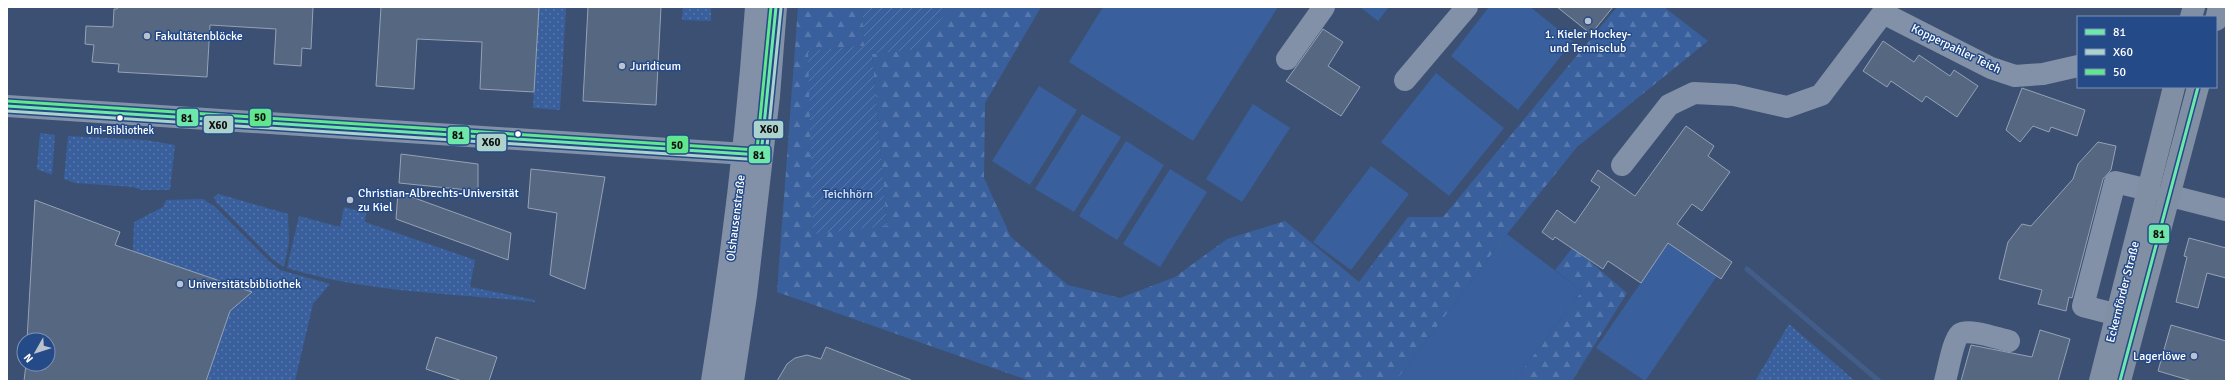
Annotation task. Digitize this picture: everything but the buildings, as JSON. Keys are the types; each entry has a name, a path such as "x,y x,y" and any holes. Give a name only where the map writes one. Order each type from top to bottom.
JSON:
{"main road":[{"name":"Eckernförder Straße","path":"2100,381 2118,315 2174,88"},
{"name":"Eckernförder Straße","path":"2120,381 2171,196 2198,88"}],"street":[{"name":"Olshausenstraße","path":"733,381 746,295 753,154 756,7"},
{"name":"Olshausenstraße","path":"712,381 730,272 753,154 776,7"},
{"path":"1287,59 1324,7"},
{"path":"1405,80 1467,7"},
{"name":"Kopperpahler Teich","path":"1622,165 1669,105 1694,94 1734,95 1788,107 1821,95 1883,13 1904,16 1990,68 2015,76 2043,74 2077,66"},
{"path":"7,106 753,154"},
{"path":"2118,315 2083,306 2115,182 2149,190"},
{"path":"2171,196 2226,210"},
{"path":"1945,381 1956,342 1960,334 1968,332 2008,341"}],"green space":[{"path":"539,7 566,7 560,110 533,108"},
{"path":"683,7 711,7 711,21 682,20"},
{"path":"798,7 862,7 864,46 809,51 887,226 872,54 919,49 950,7 1041,7 985,103 984,178 1011,237 1068,285 1120,298 1175,277 1227,239 1285,221 1359,282 1408,217 1443,217 1617,7 1664,7 1708,41 1577,147 1507,234 1396,381 1030,381 777,292"},
{"name":"Teichhörn","path":"862,7 950,7 919,49 872,54 887,226 813,234 808,51 864,46"},
{"path":"1103,7 1278,7 1193,141 1069,62"},
{"path":"1360,7 1389,7 1378,21"},
{"path":"1489,7 1530,7 1573,41 1518,110 1451,56"},
{"path":"1436,73 1504,128 1449,196 1381,142"},
{"path":"1039,86 1077,110 1030,185 992,161"},
{"path":"1253,104 1290,128 1242,202 1206,179"},
{"path":"1082,114 1121,137 1074,212 1035,189"},
{"path":"40,133 55,135 52,175 37,169"},
{"path":"68,136 146,140 175,145 170,190 142,190 133,187 75,183 64,179"},
{"path":"1126,141 1164,165 1117,240 1079,216"},
{"path":"1371,166 1409,194 1351,270 1313,242"},
{"path":"1170,169 1207,192 1160,267 1123,244"},
{"path":"218,194 288,214 289,242 284,267 272,259 216,202 214,197"},
{"path":"203,199 214,206 280,270 330,284 313,304 295,381 206,381 232,304 236,306 251,292 133,251 134,222 163,207 166,200"},
{"path":"344,207 366,213 365,222 475,260 470,287 535,300 535,302 410,291 348,283 287,268 299,216 340,227"},
{"path":"1507,234 1582,291 1514,381 1396,381"},
{"path":"1668,243 1717,276 1645,381 1596,348"},
{"path":"1573,247 1627,293 1572,381 1514,381 1582,291 1555,270"},
{"path":"1789,324 1855,381 1755,381"}],"waterway":[{"path":"1747,269 1879,381"}],"transit line":[{"name":"50","path":"7,101 757,150 771,7"},
{"name":"81","path":"7,106 761,155 776,7"},
{"name":"X60","path":"7,111 762,160 766,156 781,8"},
{"name":"81","path":"2120,381 2198,88"}],"place":[{"name":"1. Kieler Hockey- und Tennisclub","path":"1588,21"},
{"name":"Fakultätenblöcke","path":"147,36"},
{"name":"Juridicum","path":"622,66"},
{"name":"Uni-Bibliothek","path":"120,118"},
{"name":"Christian-Albrechts-Universität zu Kiel","path":"350,200"},
{"name":"Universitätsbibliothek","path":"180,284"},
{"name":"Lagerlöwe","path":"2194,356"}]}
